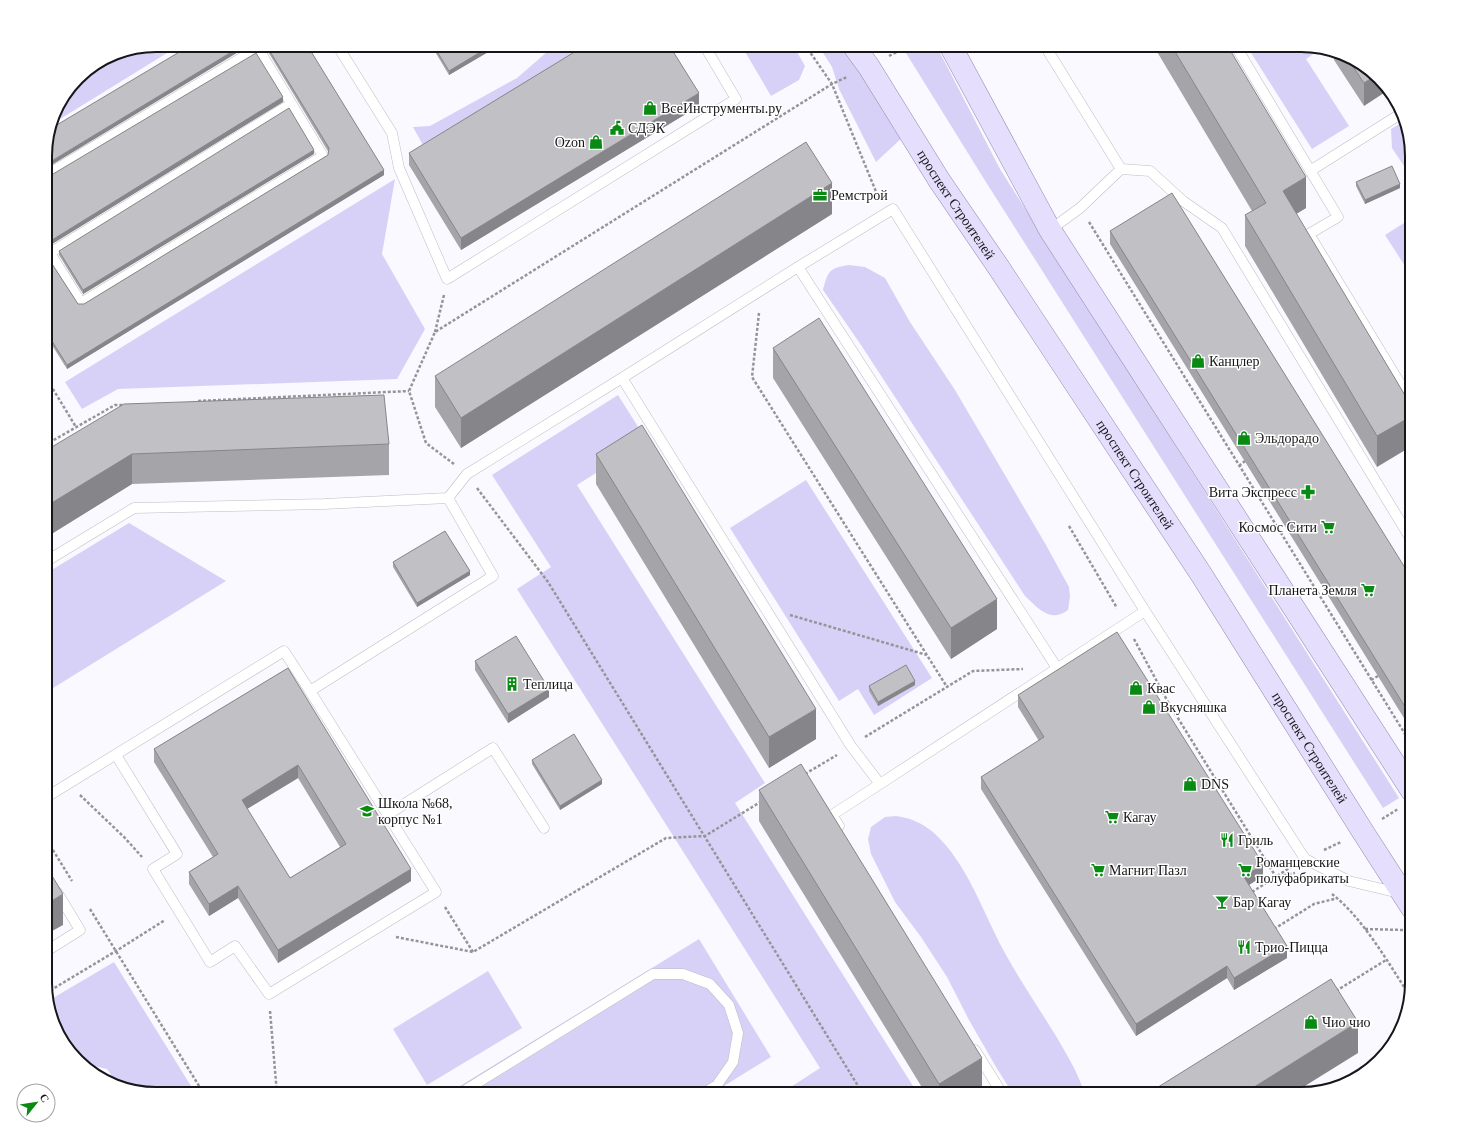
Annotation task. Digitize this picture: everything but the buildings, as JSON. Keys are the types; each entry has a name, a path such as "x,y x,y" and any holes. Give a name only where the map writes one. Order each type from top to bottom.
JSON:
{"main road":[{"name":"проспект Строителей","path":"858,52 869,67 939,180 999,268 1201,574 1363,832 1405,890"},
{"path":"954,52 1050,230 1405,798"}],"lane":[{"path":"52,172 249,52"},
{"path":"52,255 81,302 323,156 260,52"},
{"path":"341,52 392,133 400,168 447,279 736,99 708,52"},
{"path":"1048,52 1121,169"},
{"path":"1239,52 1338,217 1309,234 1405,390"},
{"path":"52,247 292,104"},
{"path":"1310,171 1397,116"},
{"path":"1050,230 1080,208 1121,169 1150,171 1184,201 1222,228 1405,528"},
{"path":"52,558 134,508 324,504 448,498 467,474 893,209 1145,611 1305,859 1349,881 1405,895"},
{"path":"798,267 1057,668"},
{"path":"622,378 851,746 880,784"},
{"path":"310,691 493,576 448,498"},
{"path":"844,836 832,815 1145,611"},
{"path":"52,794 68,784 116,754 284,650 436,892 269,994 235,946 210,962 153,869 177,854 116,754"},
{"path":"387,815 493,748 544,828"},
{"path":"52,948 80,930 53,886"},
{"path":"470,1087 653,974 683,974 710,984 729,1006 738,1033 733,1062 715,1087"},
{"path":"969,1040 998,1087"}],"path":[{"path":"435,332 832,84"},
{"path":"1080,208 1405,733"},
{"path":"447,279 435,332 409,391 426,442 467,474 548,582 859,1087"},
{"path":"762,290 752,378 947,687"},
{"path":"52,388 76,427"},
{"path":"194,402 409,391"},
{"path":"52,441 115,405 131,405"},
{"path":"1207,413 1213,410"},
{"path":"1239,466 1245,461"},
{"path":"765,607 927,655"},
{"path":"804,775 973,671 1057,668"},
{"path":"1371,680 1378,676"},
{"path":"1162,705 1168,702"},
{"path":"68,784 125,838 153,869"},
{"path":"370,932 473,952 666,838 705,836 765,799"},
{"path":"1363,832 1405,801"},
{"path":"1247,842 1252,839"},
{"path":"52,848 74,884"},
{"path":"1250,893 1276,877"},
{"path":"436,892 473,952"},
{"path":"1270,931 1314,904 1338,898"},
{"path":"87,904 200,1087"},
{"path":"52,988 179,912"},
{"path":"1365,929 1404,930"},
{"path":"1332,993 1386,960"},
{"path":"269,994 276,1087"}],"shaded area":[{"path":"169,52 59,120 73,92 82,82 98,69 116,60 135,54"},
{"path":"547,52 583,52 424,147 413,127 430,126 517,78"},
{"path":"745,52 797,52 805,66 799,80 771,96"},
{"path":"822,52 845,52 904,136 876,162 839,89 832,67"},
{"path":"905,52 940,52 1000,169 1399,798 1383,808 984,179"},
{"path":"1250,52 1315,53 1306,59 1349,126 1312,149"},
{"path":"1399,124 1404,142 1405,168 1392,148 1391,129"},
{"path":"395,179 382,254 425,329 397,379 118,389 82,409 65,382"},
{"path":"1405,222 1405,266 1385,235"},
{"path":"849,265 865,267 885,278 910,322 955,390 1069,587 1070,597 1067,611 1058,615 1048,614 1039,609 1025,596 861,345 823,290 826,278 833,269"},
{"path":"618,395 647,441 577,485 765,783 735,803 914,1087 791,1087 820,1068 517,589 551,567 492,475"},
{"path":"806,480 932,678 874,715 858,689 839,701 730,528"},
{"path":"129,523 226,581 52,689 52,570"},
{"path":"896,816 913,820 921,824 934,833 952,853 974,890 1006,955 1070,1060 1082,1087 1009,1087 969,1020 947,977 921,937 895,902 871,854 868,839 871,827 885,817"},
{"path":"699,939 771,1057 722,1087 458,1087"},
{"path":"114,962 192,1087 149,1087 135,1085 122,1082 113,1077 107,1069 91,1065 82,1057 69,1041 60,1023 53,998"},
{"path":"488,971 522,1028 427,1085 393,1029"}],"place":[{"name":"ВсеИнструменты.ру","path":"650,108"},
{"name":"СДЭК","path":"617,128"},
{"name":"Ozon","path":"596,142"},
{"name":"Ремстрой","path":"820,195"},
{"name":"Канцлер","path":"1198,361"},
{"name":"Эльдорадо","path":"1244,438"},
{"name":"Вита Экспресс","path":"1308,492"},
{"name":"Космос Сити","path":"1328,527"},
{"name":"Планета Земля","path":"1368,590"},
{"name":"Теплица","path":"512,684"},
{"name":"Квас","path":"1136,688"},
{"name":"Вкусняшка","path":"1149,707"},
{"name":"DNS","path":"1190,784"},
{"name":"Школа №68, корпус №1","path":"367,811"},
{"name":"Кагау","path":"1112,817"},
{"name":"Гриль","path":"1227,840"},
{"name":"Магнит Пазл","path":"1098,870"},
{"name":"Романцевские полуфабрикаты","path":"1245,870"},
{"name":"Бар Кагау","path":"1222,902"},
{"name":"Трио-Пицца","path":"1244,947"},
{"name":"Чио чио","path":"1311,1022"}]}
